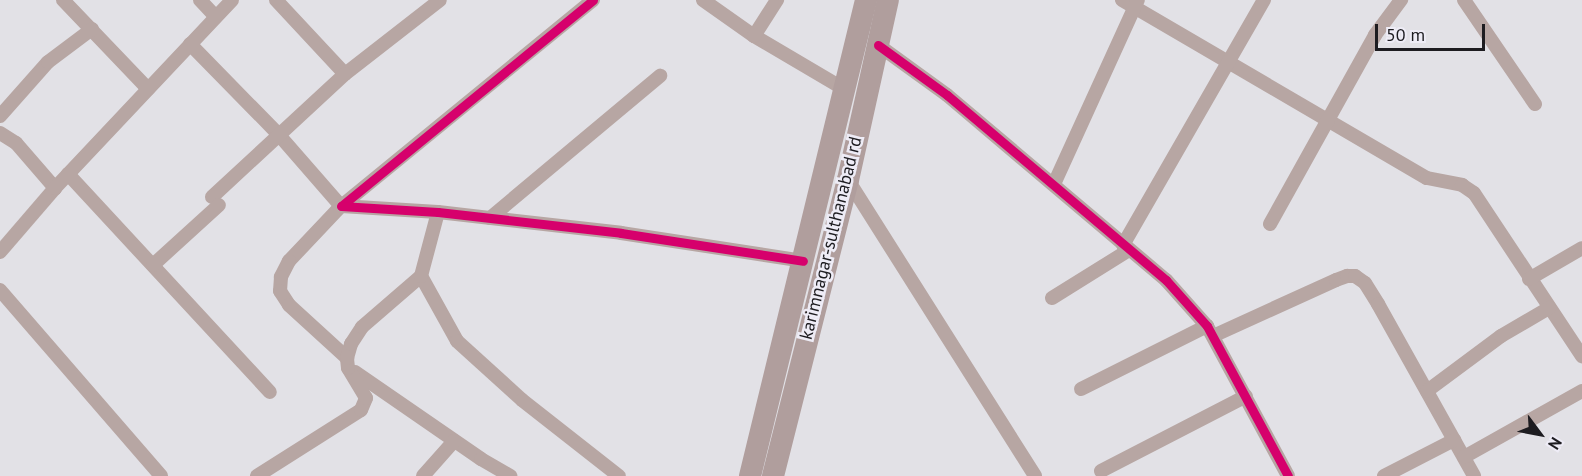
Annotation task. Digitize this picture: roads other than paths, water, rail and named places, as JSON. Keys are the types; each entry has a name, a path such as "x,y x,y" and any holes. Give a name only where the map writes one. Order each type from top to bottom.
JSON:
{"highway":[{"path":"750,476 866,0"},
{"name":"karimnagar-sulthanabad rd","path":"773,476 848,180 888,0"}],"street":[{"path":"63,0 148,89"},
{"path":"200,0 215,16"},
{"path":"0,252 55,188 232,0"},
{"path":"276,0 345,74"},
{"path":"153,265 279,135 345,74 440,0"},
{"path":"510,476 454,441 348,363 289,305 280,291 281,277 289,261 341,206 593,0"},
{"path":"703,0 754,36 844,89"},
{"path":"754,36 777,0"},
{"path":"1052,298 1126,247 1264,0"},
{"path":"1269,224 1375,35 1401,0"},
{"path":"1464,0 1535,104"},
{"path":"1054,184 1131,2 1230,64 1427,178 1462,185 1474,193 1582,356"},
{"path":"0,116 48,63 92,29"},
{"path":"190,44 279,135 341,206 438,212 621,233 803,261"},
{"path":"878,45 947,95 1166,280 1210,331 1288,476"},
{"path":"490,218 660,76"},
{"path":"0,133 16,143 55,188"},
{"path":"68,174 270,392"},
{"path":"848,180 1035,476"},
{"path":"257,476 361,410 366,398 348,363 351,344 362,327 422,276 438,212"},
{"path":"1529,279 1582,248"},
{"path":"422,276 457,341 522,400 619,476"},
{"path":"1081,389 1210,331 1336,280 1355,276 1371,291 1474,476"},
{"path":"0,290 161,476"},
{"path":"1427,392 1501,336 1549,308"},
{"path":"1464,457 1582,391"},
{"path":"1101,471 1246,396"},
{"path":"1384,476 1454,440"},
{"path":"423,476 454,441"}]}
